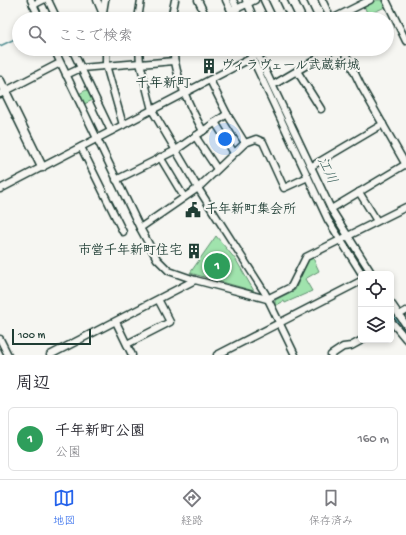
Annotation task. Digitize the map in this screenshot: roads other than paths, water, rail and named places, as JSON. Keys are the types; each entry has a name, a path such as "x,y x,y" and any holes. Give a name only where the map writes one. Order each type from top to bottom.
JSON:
{"street":[{"path":"37,12 32,2 43,0"},
{"path":"48,0 54,12"},
{"path":"97,0 102,12"},
{"path":"104,12 105,0"},
{"path":"139,12 141,0"},
{"path":"172,12 175,0"},
{"path":"198,0 204,12"},
{"path":"226,0 234,10"},
{"path":"233,0 234,10"},
{"path":"234,10 246,2 255,0"},
{"path":"264,0 270,12"},
{"path":"283,0 289,12"},
{"path":"302,0 308,12"},
{"path":"322,0 328,12"},
{"path":"354,0 357,7"},
{"path":"346,12 370,0"},
{"path":"386,0 392,12"},
{"path":"246,2 251,12"},
{"path":"394,16 406,41"},
{"path":"57,56 140,228 157,259 163,267 169,271 196,280 267,299 291,287 306,257 406,207"},
{"path":"75,56 111,131"},
{"path":"106,56 106,65 123,125"},
{"path":"140,56 152,110 198,188 265,293 295,355"},
{"path":"174,56 184,94 203,131"},
{"path":"273,85 322,56"},
{"path":"331,209 406,164 404,156 361,86 346,56"},
{"path":"0,189 255,57"},
{"path":"255,57 273,85 331,209 370,271"},
{"path":"255,57 328,220 360,271"},
{"path":"66,75 81,68 174,61"},
{"path":"3,92 60,63"},
{"path":"297,71 321,109"},
{"path":"210,80 226,114 245,143"},
{"path":"0,81 3,92 42,168"},
{"path":"116,180 176,150 226,114"},
{"path":"215,122 234,152"},
{"path":"140,228 198,188 245,143 256,139 262,142 284,188 383,124"},
{"path":"196,136 217,169"},
{"path":"81,147 123,232"},
{"path":"160,157 184,197"},
{"path":"359,192 376,221"},
{"path":"50,355 159,301 196,280"},
{"path":"217,355 358,284"},
{"path":"126,344 170,322 159,301"},
{"path":"394,307 406,325"},
{"path":"399,315 406,311"},
{"path":"116,322 132,355"},
{"path":"394,325 406,339"},
{"path":"0,340 8,355"},
{"path":"331,355 343,347 351,346 358,342"}],"waterway":[{"path":"0,46 12,40"},
{"name":"江川","path":"326,204 345,239 366,271"},
{"name":"江川","path":"394,315 406,332"}],"place":[{"name":"ヴィラヴェール武蔵新城","path":"209,66"},
{"name":"千年新町集会所","path":"193,210"},
{"name":"市営千年新町住宅","path":"194,251"},
{"name":"千年新町公園","path":"217,266"}],"district":[{"name":"千年新町","path":"163,84"}]}
